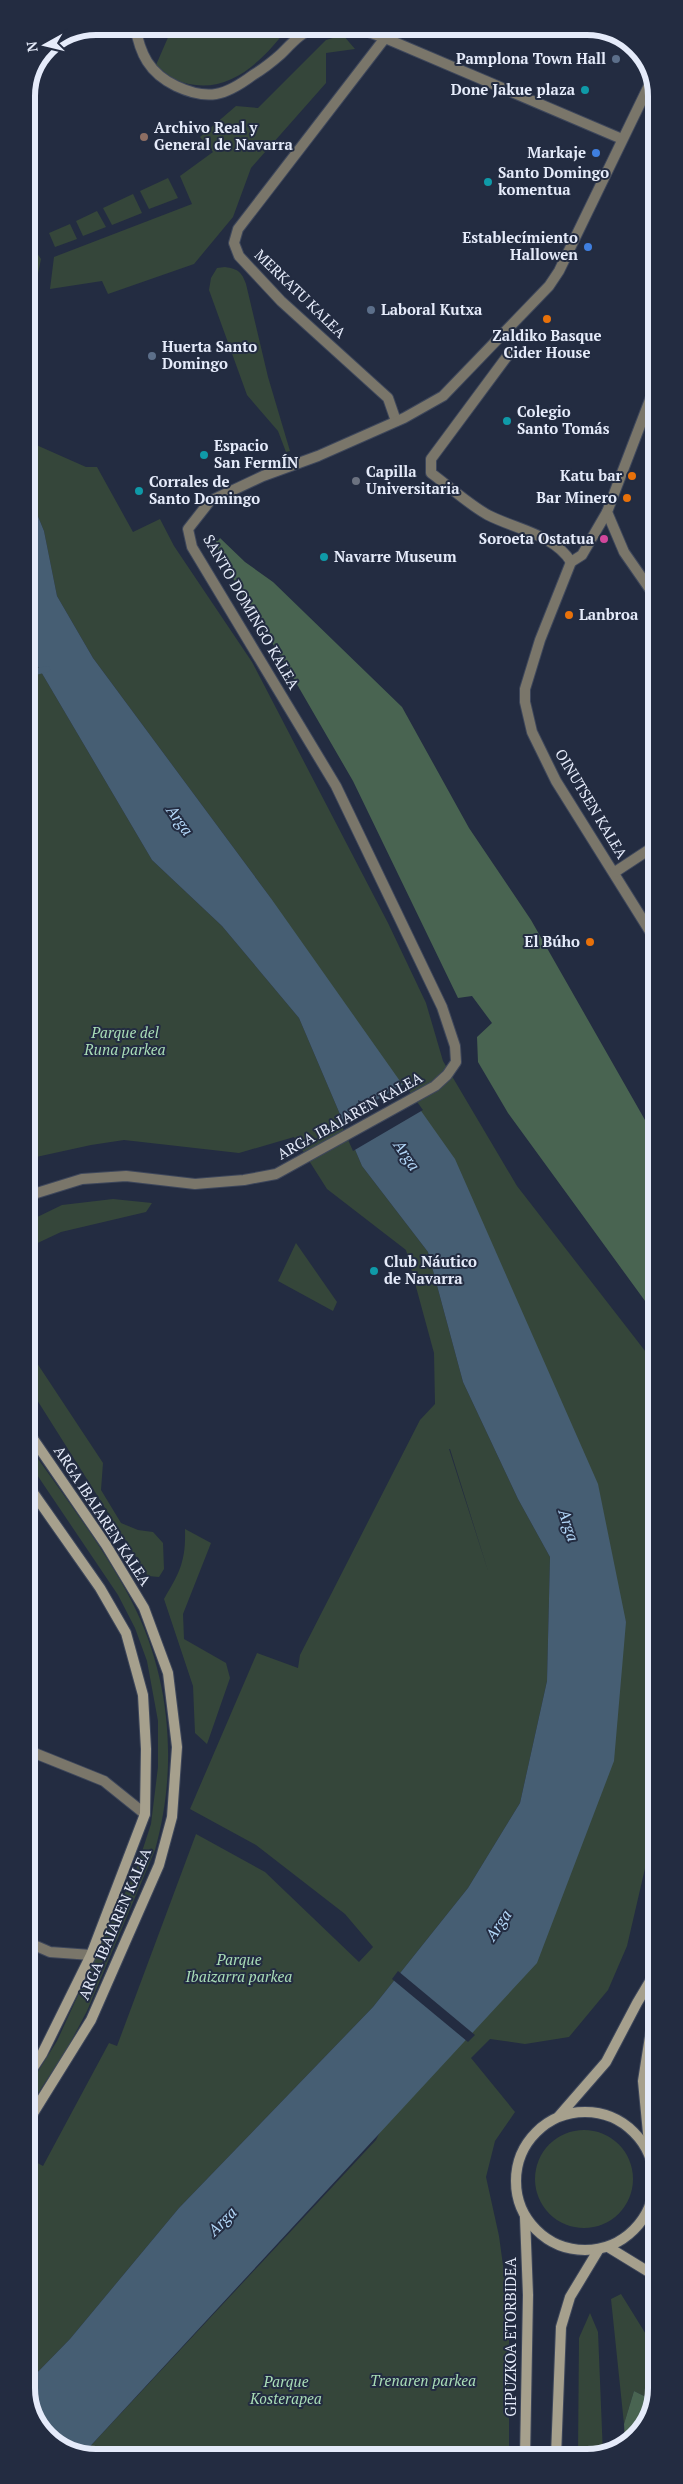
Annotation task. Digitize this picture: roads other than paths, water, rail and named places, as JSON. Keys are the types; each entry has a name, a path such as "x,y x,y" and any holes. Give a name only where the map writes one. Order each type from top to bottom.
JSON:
{"street":[{"path":"137,35 146,64 157,75 187,91 202,95 220,94 236,88 276,59 301,35"},
{"path":"378,35 622,139"},
{"name":"MERKATU KALEA","path":"385,38 238,229 234,243 239,256 281,301 388,398 396,421"},
{"name":"SANTO DOMINGO KALEA","path":"448,1075 456,1062 455,1046 442,1007 336,786 192,547 188,530 210,501 263,476 318,456 396,421 443,396 549,286 560,271 647,88"},
{"path":"511,351 432,459 432,474 487,514 548,541 564,551 571,562"},
{"name":"OINUTSEN KALEA","path":"648,405 607,512 582,555 571,562 540,640 525,689 525,702 532,732 556,781 615,872 648,928"},
{"path":"607,512 624,552 648,586"},
{"path":"615,872 648,850"},
{"name":"ARGA IBAIAREN KALEA","path":"35,1194 82,1179 117,1177 195,1184 244,1180 276,1174 318,1153 435,1086 448,1075"},
{"name":"ARGA IBAIAREN KALEA","path":"35,1442 106,1545 144,1608 168,1673 177,1747 172,1817 159,1865 91,2020 35,2112"},
{"name":"ARGA IBAIAREN KALEA","path":"35,1495 100,1588 126,1633 142,1695 146,1749 145,1814 91,1955 35,2066"},
{"path":"35,1753 104,1782 145,1814"},
{"path":"35,1945 50,1952 91,1955"},
{"path":"559,2116 606,2062 648,1984"},
{"path":"648,2047 643,2081 648,2130"},
{"path":"648,2154 641,2140 624,2124 604,2114 581,2111 559,2116 543,2125 530,2137 521,2152 516,2169 515,2187 518,2203 525,2217 536,2231 549,2241 565,2248 582,2251 603,2248 622,2240 643,2219 648,2209"},
{"name":"GIPUZKOA ETORBIDEA","path":"524,2449 528,2295 525,2217"},
{"path":"603,2248 648,2271"},
{"path":"556,2449 561,2327 570,2297 603,2248"}],"water":[{"name":"Arga","path":"35,509 44,531 57,596 93,658 270,897 455,1159 598,1484 626,1622 614,1761 537,1963 88,2449 62,2439 50,2428 43,2418 36,2400 35,2375 70,2339 179,2208 373,2007 468,1888 520,1803 547,1681 550,1557 518,1499 463,1382 428,1252 362,1166 299,1018 222,926 152,860 35,662"}],"waterway":[{"path":"35,672 47,669"}],"place":[{"name":"Pamplona Town Hall","path":"616,59"},
{"name":"Done Jakue plaza","path":"585,90"},
{"name":"Archivo Real y General de Navarra","path":"144,137"},
{"name":"Markaje","path":"596,153"},
{"name":"Santo Domingo komentua","path":"488,182"},
{"name":"Establecímiento Hallowen","path":"588,247"},
{"name":"Laboral Kutxa","path":"371,310"},
{"name":"Zaldiko Basque Cider House","path":"547,319"},
{"name":"Huerta Santo Domingo","path":"152,356"},
{"name":"Colegio Santo Tomás","path":"507,421"},
{"name":"Espacio San FermÍN","path":"204,455"},
{"name":"Katu bar","path":"632,476"},
{"name":"Capilla Universitaria","path":"356,481"},
{"name":"Corrales de Santo Domingo","path":"139,491"},
{"name":"Bar Minero","path":"627,498"},
{"name":"Soroeta Ostatua","path":"604,539"},
{"name":"Navarre Museum","path":"324,557"},
{"name":"Lanbroa","path":"569,615"},
{"name":"El Búho","path":"590,942"},
{"name":"Club Náutico de Navarra","path":"374,1271"}],"park label":[{"name":"Parque del Runa parkea","path":"125,1042"},
{"name":"Parque Ibaizarra parkea","path":"239,1968"},
{"name":"Trenaren parkea","path":"423,2381"},
{"name":"Parque Kosterapea","path":"286,2390"}]}
